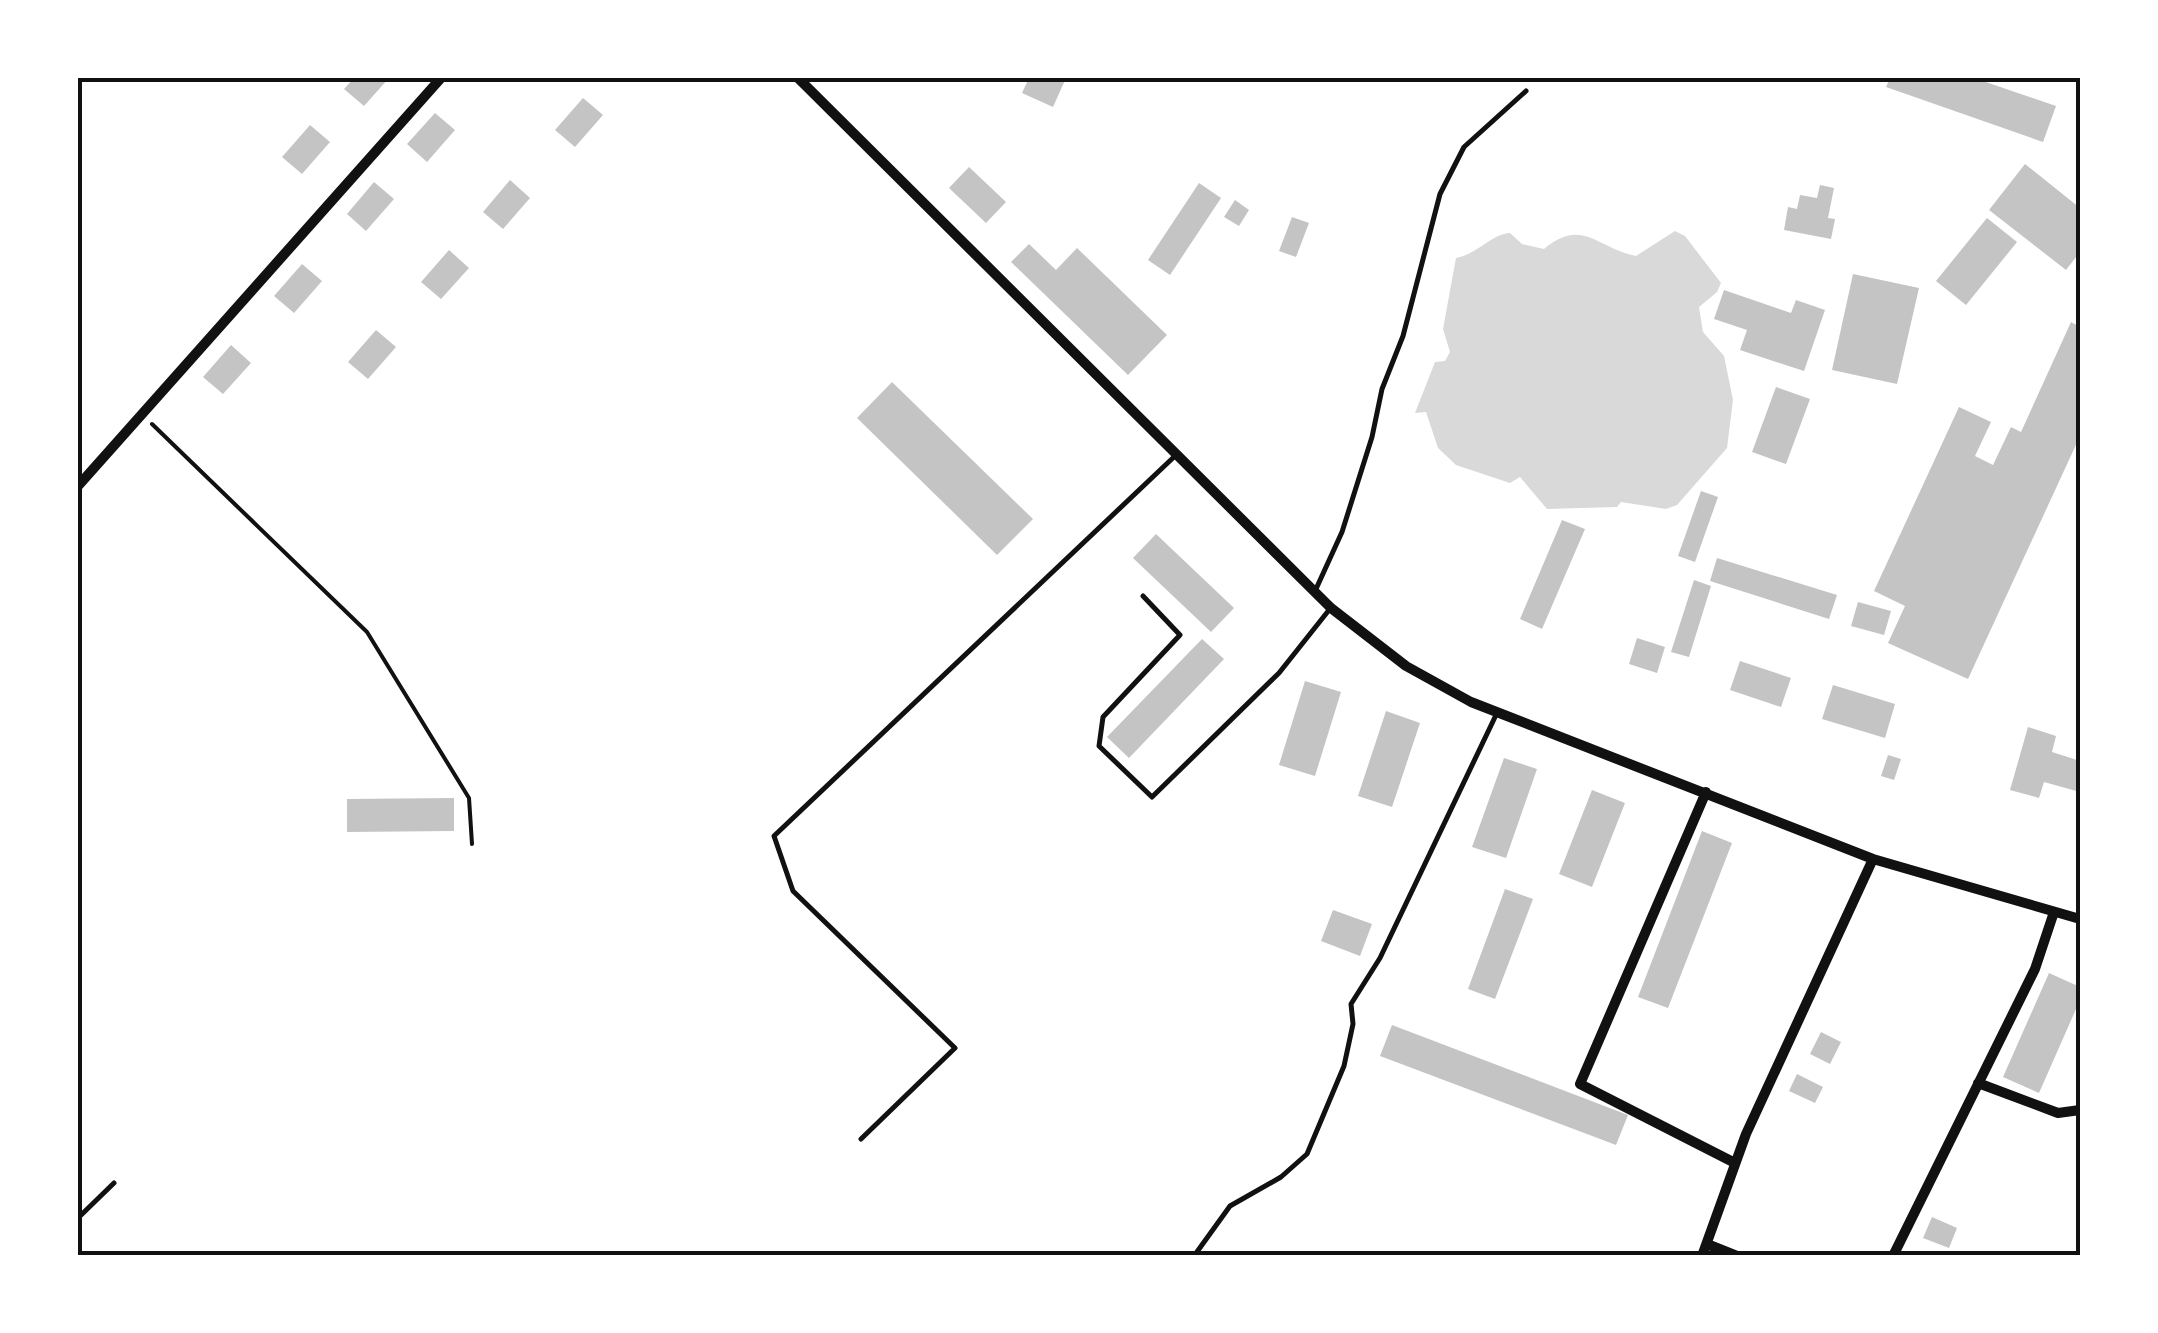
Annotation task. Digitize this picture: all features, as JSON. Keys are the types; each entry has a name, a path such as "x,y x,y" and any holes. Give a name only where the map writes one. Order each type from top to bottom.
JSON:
{"street":[{"path":"78,486 440,78"},
{"path":"798,78 1314,592 1406,666 1498,712 1873,859 2080,919"},
{"path":"1706,792 1580,1084 1735,1163"},
{"path":"1737,1256 1705,1250 1735,1163 1873,859"},
{"path":"1894,1256 2034,969 2054,912"},
{"path":"1978,1083 2058,1113 2080,1110"}],"lane":[{"path":"1314,592 1342,532 1372,438 1382,389 1403,336 1440,194 1464,147 1526,91"},
{"path":"861,1139 955,1048 793,891 774,836 1176,456"},
{"path":"1143,596 1180,635 1103,717 1098,746 1152,797 1280,672 1331,608"},
{"path":"1194,1256 1230,1206 1281,1177 1307,1154 1344,1066 1353,1024 1352,1004 1380,958 1498,712"},
{"path":"78,1218 114,1183"}],"path":[{"path":"142,414 367,632 469,798 472,844"}],"shaded area":[{"path":"1675,231 1685,236 1721,283 1717,292 1699,307 1703,332 1724,356 1733,400 1727,448 1677,505 1666,509 1621,502 1617,507 1547,509 1520,477 1510,483 1456,465 1438,448 1426,412 1415,413 1435,362 1445,361 1450,352 1443,329 1456,258 1510,233 1522,244 1544,249 1569,235 1580,235 1636,256"}],"building":[{"path":"354,78 389,78 364,106 344,89"},
{"path":"1029,78 1066,78 1053,107 1022,93"},
{"path":"1890,78 1974,78 2056,106 2043,142 1886,87"},
{"path":"583,98 603,115 575,147 555,130"},
{"path":"435,113 455,130 427,162 407,144"},
{"path":"310,125 330,142 302,174 282,157"},
{"path":"2025,164 2080,208 2080,252 2066,270 1989,210"},
{"path":"969,167 1006,202 986,223 949,188"},
{"path":"510,180 530,198 503,229 483,212"},
{"path":"374,182 394,199 366,231 347,214"},
{"path":"1199,183 1221,198 1170,275 1148,260"},
{"path":"1820,185 1834,188 1828,218 1835,219 1831,239 1784,230 1788,207 1797,209 1800,195 1817,198"},
{"path":"1235,200 1249,210 1239,226 1224,217"},
{"path":"1292,217 1309,223 1296,257 1279,251"},
{"path":"1987,218 2017,242 1966,305 1936,281"},
{"path":"1029,244 1056,270 1077,248 1167,335 1128,375 1011,262"},
{"path":"449,250 469,268 441,299 421,282"},
{"path":"302,264 322,281 294,313 274,296"},
{"path":"1853,274 1919,288 1897,384 1832,370"},
{"path":"1724,290 1791,313 1796,300 1825,310 1804,371 1740,350 1747,330 1714,319"},
{"path":"2071,322 2080,327 2080,436 1968,679 1888,643 1905,606 1874,591 1959,407 1991,422 1975,456 1993,465 2011,427 2021,432"},
{"path":"376,330 396,347 368,379 348,362"},
{"path":"231,345 251,363 223,394 203,377"},
{"path":"892,382 1033,519 997,555 857,418"},
{"path":"1776,387 1810,399 1786,464 1752,452"},
{"path":"1701,491 1718,497 1695,562 1678,556"},
{"path":"1562,520 1585,529 1542,629 1520,619"},
{"path":"1156,534 1234,608 1211,632 1133,558"},
{"path":"1717,558 1837,595 1829,619 1710,581"},
{"path":"1694,580 1711,586 1689,657 1671,652"},
{"path":"1858,602 1891,611 1884,635 1851,626"},
{"path":"1637,638 1665,647 1657,673 1629,664"},
{"path":"1202,639 1224,659 1129,758 1107,737"},
{"path":"1740,661 1791,678 1781,707 1730,690"},
{"path":"1305,681 1341,692 1315,776 1279,765"},
{"path":"1833,685 1895,704 1885,738 1822,719"},
{"path":"1386,711 1420,723 1392,807 1358,796"},
{"path":"2028,727 2056,736 2052,752 2080,761 2080,792 2044,782 2039,798 2010,790"},
{"path":"1888,755 1901,759 1894,780 1881,776"},
{"path":"1504,758 1537,769 1506,858 1472,847"},
{"path":"1592,790 1625,803 1592,887 1559,874"},
{"path":"454,798 454,831 347,832 347,799"},
{"path":"1702,831 1732,843 1668,1008 1638,997"},
{"path":"1505,889 1533,899 1495,999 1468,989"},
{"path":"1333,910 1372,924 1360,956 1321,941"},
{"path":"2049,973 2080,987 2080,1000 2039,1093 2003,1077"},
{"path":"1392,1025 1628,1115 1616,1145 1380,1056"},
{"path":"1821,1032 1841,1042 1830,1064 1810,1054"},
{"path":"1797,1074 1823,1087 1815,1103 1789,1091"},
{"path":"1932,1217 1957,1228 1949,1248 1923,1238"}]}
